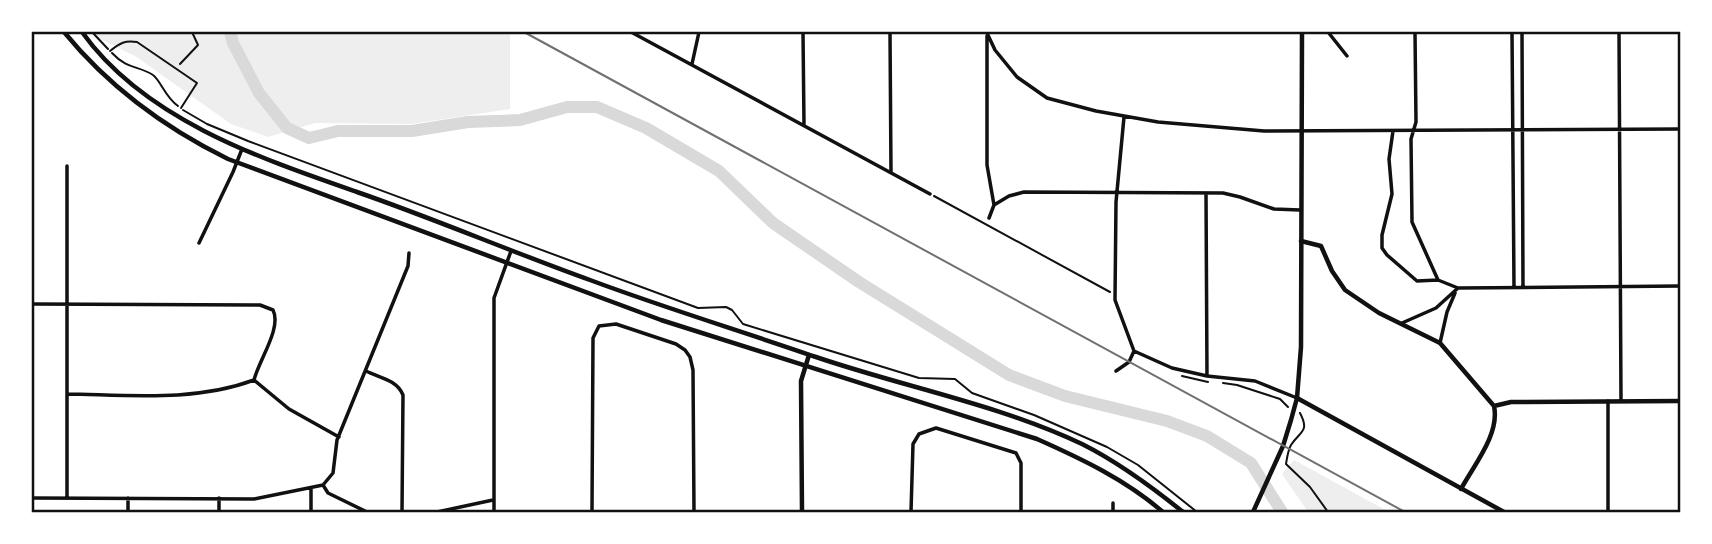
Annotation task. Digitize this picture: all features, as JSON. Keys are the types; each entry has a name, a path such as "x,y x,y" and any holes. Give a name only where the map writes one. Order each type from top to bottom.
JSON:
{"main road":[{"path":"64,32 94,66 158,120 191,141 237,162 661,320 1037,439 1098,468 1140,494 1164,513"},
{"path":"82,32 114,68 158,103 196,127 242,149 611,287 809,355 1010,416 1065,437 1122,468 1183,513"},
{"path":"1253,513 1283,446 1297,398 1301,347 1301,32"},
{"path":"1301,241 1321,246 1332,271 1345,290 1380,313 1440,343 1493,406 1496,415 1494,428 1461,489"},
{"path":"802,513 801,381 809,355"},
{"path":"1297,398 1504,513"},
{"path":"1493,406 1511,402 1681,401"}],"street":[{"path":"631,32 930,194"},
{"path":"692,64 699,32"},
{"path":"803,32 804,125"},
{"path":"890,32 891,173"},
{"path":"987,32 995,50 1032,90 1059,103 1124,117 1217,129 1300,132 1681,129"},
{"path":"987,32 987,165 994,205 989,218"},
{"path":"1328,32 1347,56"},
{"path":"1415,32 1416,122 1411,139 1412,222 1438,281"},
{"path":"1513,32 1514,287"},
{"path":"1522,32 1523,287"},
{"path":"1619,32 1621,401"},
{"path":"1116,371 1129,362 1134,351 1124,318 1116,303 1117,192 1124,117"},
{"path":"1394,131 1389,159 1392,194 1382,235 1382,248 1417,281 1438,281 1458,288 1681,286"},
{"path":"199,243 242,149"},
{"path":"67,166 67,497"},
{"path":"994,205 1009,196 1024,192 1206,193 1240,197 1274,209 1300,210"},
{"path":"1206,193 1207,376"},
{"path":"494,513 494,298 511,251"},
{"path":"32,498 263,498 323,485 333,473 339,437 408,266 409,253"},
{"path":"1402,323 1436,308 1458,288"},
{"path":"1440,343 1447,312 1458,288"},
{"path":"32,304 260,305 273,310 276,315 275,326 254,380"},
{"path":"592,513 593,338 599,326 612,323 680,346 692,362 694,513"},
{"path":"1134,351 1172,368 1255,382 1297,398"},
{"path":"366,371 399,386 403,395 402,513"},
{"path":"67,394 192,394 225,389 254,380"},
{"path":"254,380 289,409 339,437"},
{"path":"1608,401 1608,513"},
{"path":"911,513 911,451 914,441 930,428 941,428 1011,450 1021,463 1021,513"},
{"path":"323,485 328,493 367,513"},
{"path":"311,489 311,513"},
{"path":"128,498 128,513"},
{"path":"219,498 219,513"},
{"path":"437,513 494,500"},
{"path":"1113,513 1114,503"}],"lane":[{"path":"110,51 127,40 138,42 197,83 181,108"}],"path":[{"path":"92,32 128,67 154,75 169,100 207,124 698,308 726,307 732,310 743,324 919,378 955,379 972,393 1034,415 1107,447 1138,465 1196,513"},
{"path":"176,68 198,45 192,32"},
{"path":"930,194 1110,291"},
{"path":"1176,374 1213,382"},
{"path":"1221,383 1237,385 1280,399 1284,405 1300,413 1303,431 1291,445 1286,464 1310,487 1328,513"}],"shaded area":[{"path":"93,32 510,32 510,109 411,124 315,123 268,137 231,124 135,56 96,37"},
{"path":"1294,460 1389,512 1308,512 1282,474"}],"waterway":[{"path":"230,32 259,93 287,128 309,138 338,131 412,131 468,122 520,120 567,107 597,107 646,128 719,171 773,223 859,282 1009,375 1065,396 1167,421 1207,436 1251,463 1282,512"}],"railway":[{"path":"524,32 1405,512"}]}
